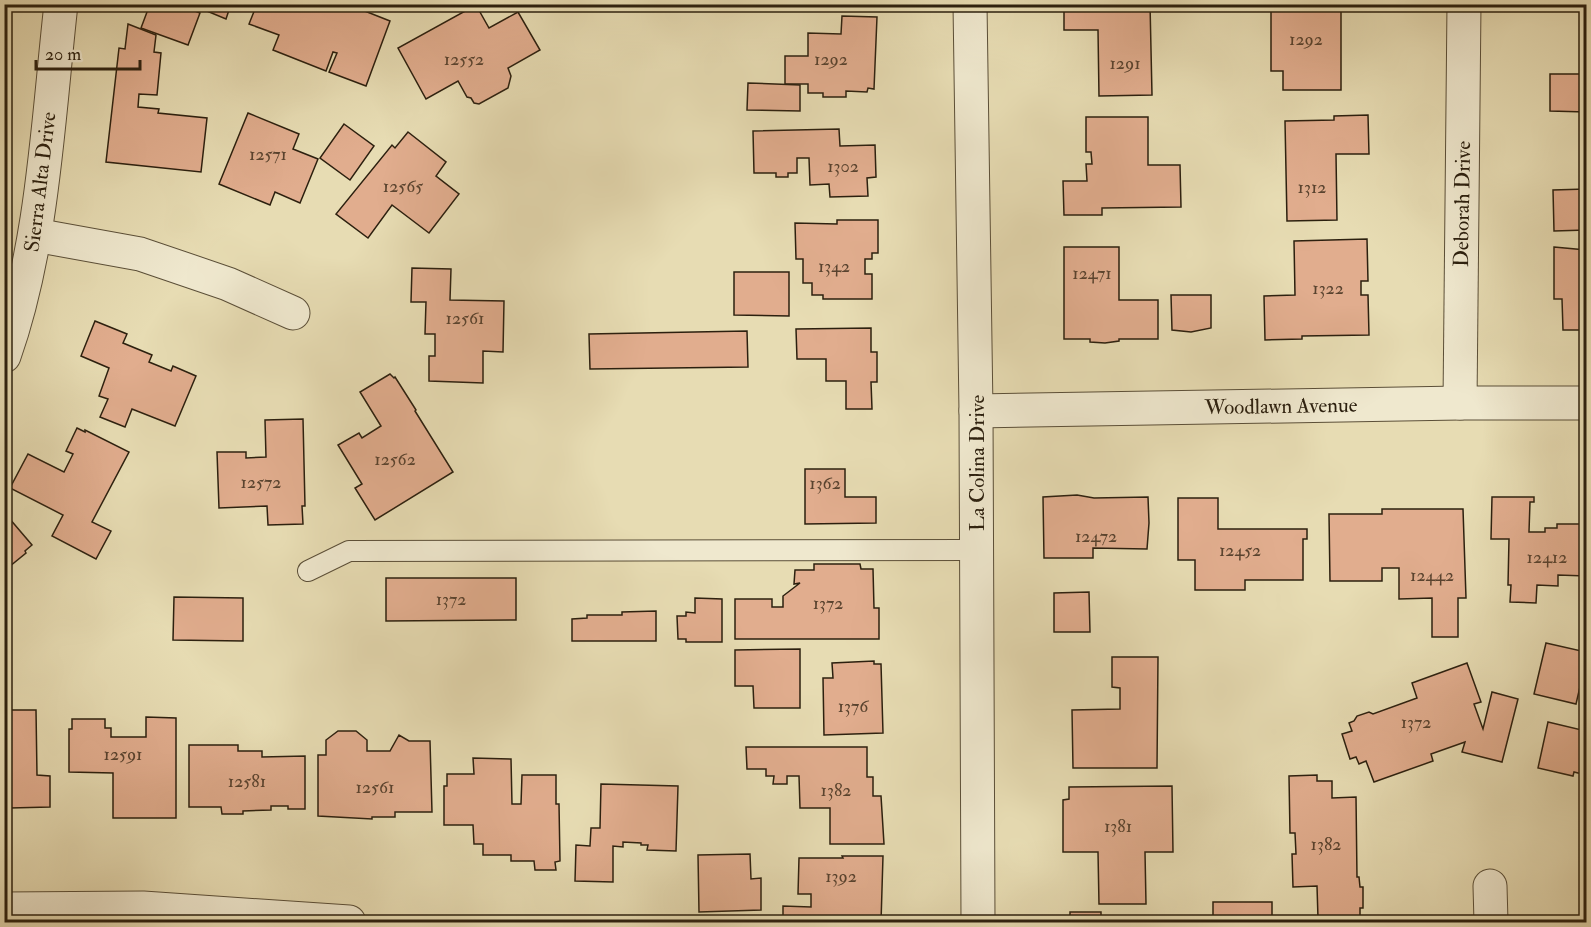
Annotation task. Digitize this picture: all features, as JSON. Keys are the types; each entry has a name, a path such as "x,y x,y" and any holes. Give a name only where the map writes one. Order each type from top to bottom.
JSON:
{"street":[{"name":"Sierra Alta Drive","path":"4,356 23,296 35,235 61,4"},
{"name":"La Colina Drive","path":"970,4 976,411 978,922"},
{"name":"Deborah Drive","path":"1460,403 1464,4"},
{"path":"35,235 140,254 228,284 293,313"},
{"name":"Woodlawn Avenue","path":"976,411 1587,403"},
{"path":"1490,886 1491,922"},
{"path":"4,909 143,908 349,922"}],"lane":[{"path":"308,571 349,551 977,550"}],"building":[{"path":"150,4 178,4 200,13 188,45 141,28"},
{"path":"190,4 231,4 226,19"},
{"path":"257,4 347,4 390,21 366,86 329,72 337,53 333,52 326,71 273,50 279,35 249,24"},
{"path":"1064,4 1150,4 1152,95 1099,96 1098,30 1064,30"},
{"path":"1271,4 1344,4 1341,8 1341,90 1283,90 1283,71 1271,71"},
{"path":"476,5 489,28 518,12 540,50 508,68 511,76 508,88 479,104 467,97 458,81 426,99 398,48"},
{"path":"1581,12 1586,12 1586,112 1550,111 1550,74 1581,74"},
{"path":"842,16 877,17 874,89 868,88 867,92 846,91 846,97 823,97 823,93 808,93 808,84 785,84 785,56 808,56 808,33 841,34"},
{"path":"128,24 156,35 154,52 161,53 157,95 139,94 138,107 159,109 158,113 207,118 201,172 106,162 119,48 125,49"},
{"path":"748,83 800,85 800,111 747,110"},
{"path":"248,113 299,134 293,149 318,159 300,203 275,192 270,205 219,184"},
{"path":"1368,115 1369,154 1336,154 1337,220 1287,221 1285,121 1334,120 1334,116"},
{"path":"1086,117 1148,117 1148,165 1180,165 1181,207 1102,208 1102,215 1064,215 1063,181 1087,181 1086,164 1092,164 1091,152 1086,152"},
{"path":"344,124 374,146 350,180 320,158"},
{"path":"839,129 840,146 875,145 876,177 867,178 868,196 830,197 829,184 810,185 809,158 797,158 797,173 788,173 788,177 776,177 776,173 754,173 753,131"},
{"path":"408,132 446,162 436,176 459,194 429,233 392,205 368,238 336,214 392,145 395,148"},
{"path":"1586,189 1586,230 1554,231 1553,190"},
{"path":"837,220 878,220 878,253 872,253 872,259 865,259 865,274 872,274 872,299 823,299 823,295 812,295 812,283 803,283 803,259 796,259 795,223 837,224"},
{"path":"1367,239 1368,281 1361,281 1361,295 1368,295 1369,335 1302,336 1302,339 1265,340 1264,296 1295,295 1294,241"},
{"path":"1064,247 1119,247 1119,300 1158,300 1158,339 1119,339 1119,341 1105,343 1090,342 1090,339 1064,339"},
{"path":"1554,247 1586,250 1586,330 1563,330 1562,299 1554,299"},
{"path":"412,268 451,269 450,300 504,301 503,352 483,351 483,383 429,381 429,356 435,356 435,334 425,334 426,302 411,302"},
{"path":"734,272 789,272 789,316 734,315"},
{"path":"1171,295 1211,295 1211,328 1191,332 1172,330"},
{"path":"95,321 127,334 123,343 152,355 149,362 171,371 173,366 196,376 175,426 132,409 125,427 100,417 108,399 99,396 109,368 81,356"},
{"path":"871,328 871,352 877,352 877,382 871,382 872,409 846,409 846,381 826,381 826,359 797,359 796,329"},
{"path":"747,331 748,367 590,369 589,334"},
{"path":"390,374 395,377 453,472 375,520 355,488 362,484 338,445 359,433 362,438 381,426 360,392"},
{"path":"303,419 305,506 302,506 303,524 268,525 267,506 219,508 217,452 246,452 246,458 266,457 265,420"},
{"path":"77,428 129,452 92,522 111,531 96,559 52,536 63,515 10,488 28,454 64,472 73,454 66,451"},
{"path":"805,469 845,469 845,497 876,497 876,523 805,524"},
{"path":"1077,495 1094,498 1148,497 1147,549 1093,548 1093,558 1044,558 1043,497"},
{"path":"1492,497 1534,497 1534,502 1530,502 1529,532 1545,532 1545,528 1557,528 1557,524 1586,524 1586,576 1558,575 1558,586 1537,585 1536,603 1510,602 1509,539 1491,539"},
{"path":"1178,498 1218,498 1218,529 1307,529 1307,539 1303,539 1303,580 1245,580 1245,590 1195,590 1195,560 1178,560"},
{"path":"1382,509 1463,509 1466,598 1458,598 1458,637 1432,637 1432,598 1399,599 1399,568 1382,568 1382,581 1330,581 1329,514 1382,514"},
{"path":"9,518 32,545 4,571 4,522"},
{"path":"814,564 860,564 861,569 873,569 874,608 879,608 879,639 735,639 735,599 772,599 772,607 783,607 783,596 800,583 794,584 795,570 814,570"},
{"path":"386,578 516,578 516,620 386,621"},
{"path":"1089,592 1090,632 1054,632 1054,593"},
{"path":"174,597 243,598 243,641 173,640"},
{"path":"695,598 722,599 722,642 686,642 686,639 678,639 677,616 686,616 686,612 695,613"},
{"path":"656,611 656,641 572,641 572,619 587,618 587,615 622,615 622,612"},
{"path":"1546,643 1586,652 1576,704 1534,694"},
{"path":"800,649 800,708 754,708 753,686 735,686 735,650"},
{"path":"1112,657 1158,657 1157,768 1073,768 1072,710 1120,709 1120,688 1112,687"},
{"path":"874,661 874,664 881,664 883,733 824,735 823,678 833,678 832,663"},
{"path":"1467,663 1481,702 1474,704 1483,729 1492,692 1518,699 1502,762 1462,752 1465,742 1431,754 1433,761 1374,782 1366,761 1359,764 1356,757 1350,759 1342,734 1352,731 1349,723 1357,716 1369,712 1373,714 1417,698 1412,683"},
{"path":"4,710 36,710 37,775 50,776 50,807 10,808 10,769 4,769"},
{"path":"146,717 176,718 176,818 113,818 113,773 69,772 69,729 72,729 72,719 105,719 105,728 111,728 111,737 146,737"},
{"path":"1548,722 1586,731 1586,775 1574,772 1573,776 1538,768"},
{"path":"338,731 356,731 367,740 367,751 390,751 399,735 409,741 430,741 432,812 395,812 395,817 372,817 372,819 318,816 318,755 326,755 326,740"},
{"path":"189,745 238,745 238,751 262,751 262,757 305,756 305,809 271,806 271,810 222,814 221,807 189,807"},
{"path":"746,747 867,747 867,777 873,777 873,796 881,796 884,844 830,844 830,808 800,808 799,776 787,776 787,784 773,784 774,776 766,776 766,769 747,769"},
{"path":"473,758 511,759 512,804 521,804 522,775 556,775 560,861 555,862 556,870 535,870 534,861 511,861 511,855 483,855 483,844 474,844 473,825 444,825 444,786 447,786 447,774 474,774"},
{"path":"1317,775 1317,781 1332,781 1332,798 1356,797 1357,877 1359,877 1360,887 1363,887 1363,908 1360,908 1360,917 1318,918 1317,886 1293,887 1292,854 1296,854 1295,833 1290,833 1289,776"},
{"path":"601,784 678,786 676,851 647,850 648,845 623,842 623,847 613,846 613,882 575,881 576,845 590,846 591,828 600,828"},
{"path":"1172,786 1173,852 1145,852 1146,904 1099,904 1098,852 1063,852 1063,800 1069,799 1069,787"},
{"path":"750,854 751,879 761,878 761,910 699,912 698,855"},
{"path":"842,856 883,856 881,922 783,922 783,906 811,907 811,894 798,894 799,858 843,858"},
{"path":"1213,902 1272,902 1272,922 1213,922"},
{"path":"1070,912 1101,912 1101,922 1070,922"}]}
